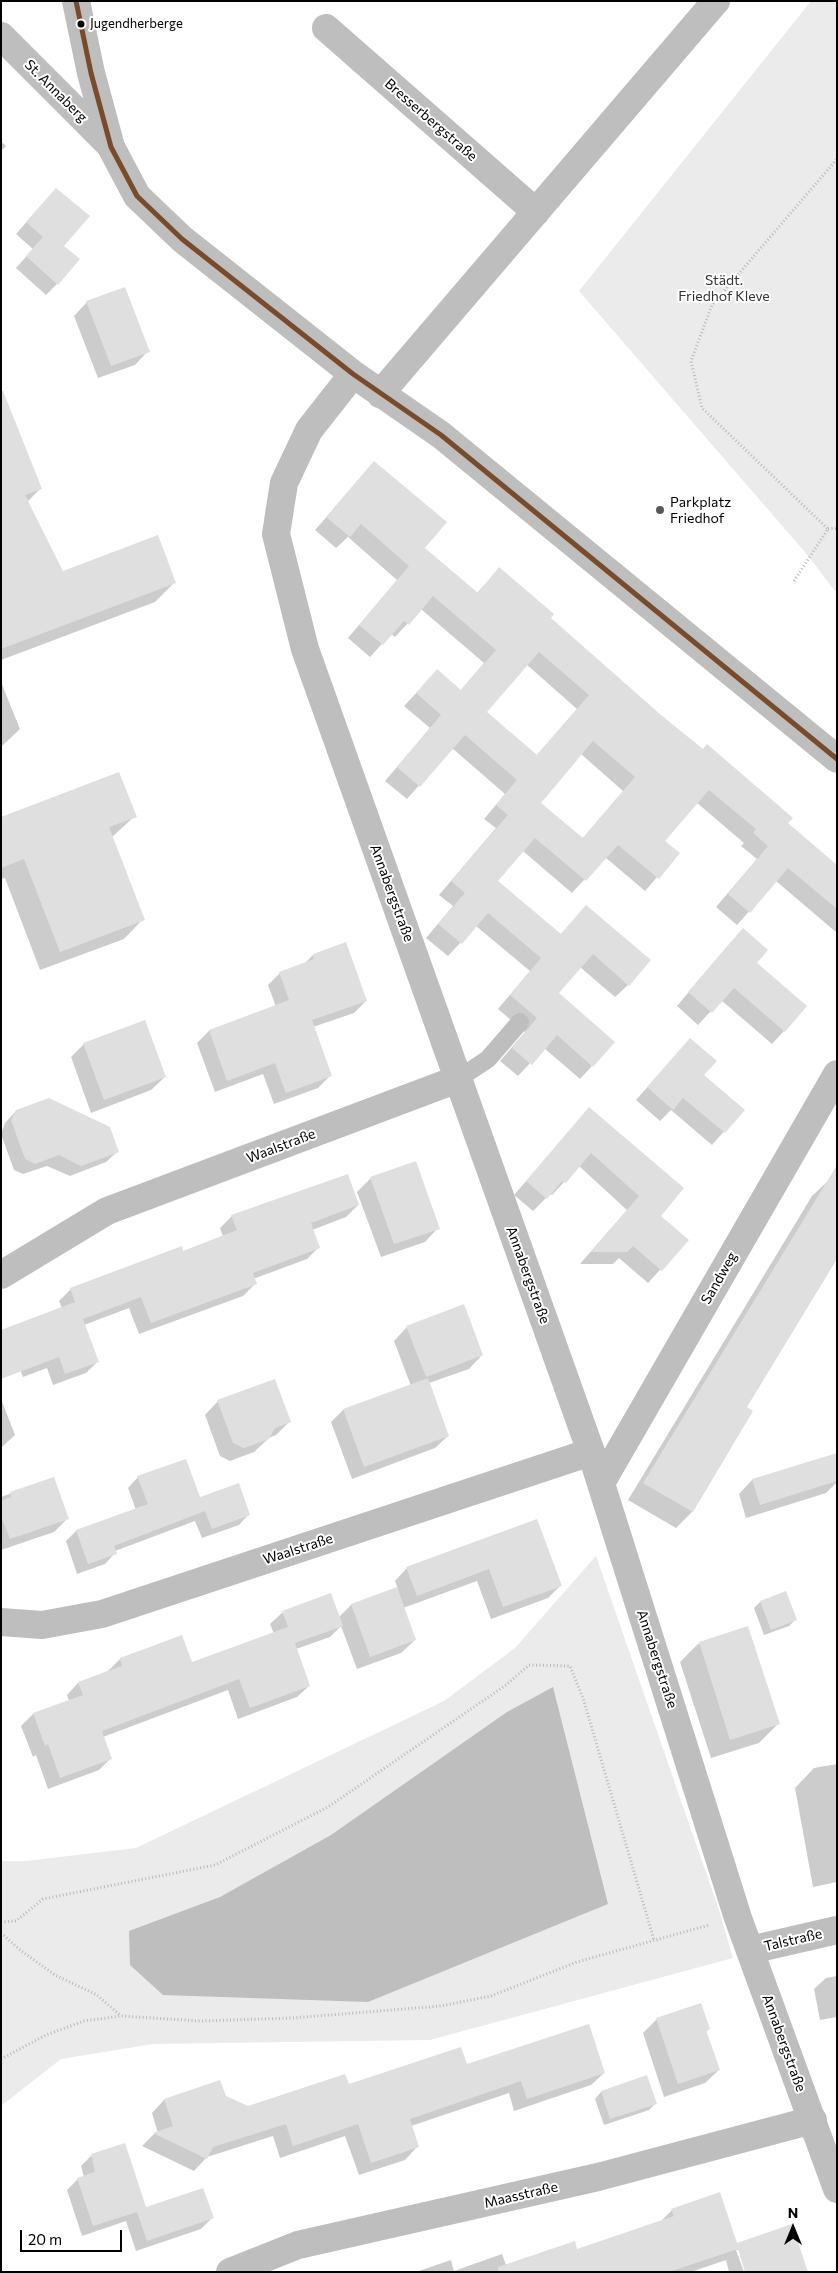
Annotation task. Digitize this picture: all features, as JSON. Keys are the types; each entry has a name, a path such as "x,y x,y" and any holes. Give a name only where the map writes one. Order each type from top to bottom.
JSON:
{"street":[{"path":"76,1 91,73 111,146 137,196 182,239 380,394 441,435 837,759"},
{"path":"380,394 716,1"},
{"name":"Bresserbergstraße","path":"326,28 536,212"},
{"name":"St. Annaberg","path":"1,36 111,146"},
{"name":"Annabergstraße","path":"354,374 309,430 284,483 276,534 305,649 591,1452 738,1918 837,2189"},
{"name":"Sandweg","path":"601,1483 837,1074"},
{"name":"Waalstraße","path":"1,1275 107,1211 458,1079"},
{"name":"Waalstraße","path":"1,1622 42,1625 102,1614 591,1452"},
{"name":"Talstraße","path":"750,1950 837,1930"},
{"name":"Maasstraße","path":"230,2272 298,2245 598,2177 813,2120"}],"lane":[{"path":"458,1079 488,1059 520,1022"}],"path":[{"path":"828,529 702,408 691,361 712,305 837,159"},
{"path":"828,529 837,528"},
{"path":"794,581 828,529"},
{"path":"1,1922 16,1921 43,1899 214,1865 328,1807 506,1685 529,1665 570,1666 583,1698 654,1940"},
{"path":"1,2059 46,2035 84,2021 121,2016 201,2022 292,2018 441,2006 490,1996 577,1962 738,1918"},
{"path":"1,1933 20,1950 55,1974 97,1995 121,2016"}],"green space":[{"name":"Städt. Friedhof Kleve","path":"811,1 837,1 837,594 810,558 579,291"},
{"path":"596,1556 719,1910 733,1958 430,2040 153,2044 61,2059 1,2106 1,1861 26,1861 136,1848 444,1701 515,1648"}],"shaded area":[{"path":"553,1687 608,1904 368,2002 163,1995 130,1965 129,1931 220,1897 331,1835 507,1712"}],"building":[{"path":"56,188 90,216 64,246 80,259 58,285 26,256 43,237 26,222"},
{"path":"125,287 150,352 111,366 86,301"},
{"path":"1,391 3,391 42,489 25,495 63,571 158,535 176,583 1,649"},
{"path":"374,461 447,522 425,548 478,593 499,567 554,614 551,618 661,715 703,749 707,744 793,818 788,823 837,865 837,909 788,868 750,913 728,894 768,846 753,833 756,829 709,790 665,841 680,853 659,879 618,845 586,881 535,838 498,881 561,934 586,905 651,960 629,986 593,954 559,993 615,1042 593,1067 557,1035 532,1065 512,1048 537,1018 510,995 541,958 488,913 462,944 438,924 465,893 451,881 508,815 496,805 517,780 465,735 420,787 397,767 441,715 416,693 437,669 461,690 496,650 433,596 409,625 404,621 383,645 359,625 409,566 361,524 350,537 326,517","holes":["539,652 589,695 537,755 487,712","593,741 635,777 583,838 541,803"]},
{"path":"119,772 137,817 109,827 145,920 60,952 24,859 1,868 1,817"},
{"path":"743,928 768,950 757,963 807,1006 785,1032 734,988 712,1013 688,992"},
{"path":"346,942 367,1001 312,1020 332,1076 286,1093 275,1063 227,1081 209,1030 289,1000 279,972 314,959 313,954"},
{"path":"145,1020 166,1077 104,1100 83,1043"},
{"path":"690,1038 717,1061 704,1075 745,1110 725,1133 683,1098 673,1110 647,1087"},
{"path":"49,1098 110,1127 119,1152 81,1166 59,1155 35,1164 25,1159 11,1120 16,1110"},
{"path":"589,1107 684,1188 661,1216 689,1240 662,1271 633,1246 627,1252 591,1252 639,1196 591,1153 566,1183 562,1181 547,1199 526,1181"},
{"path":"416,1161 440,1229 394,1244 370,1177"},
{"path":"837,1165 837,1259 747,1407 753,1411 693,1512 643,1483"},
{"path":"348,1174 359,1205 311,1223 320,1248 253,1273 257,1284 151,1323 141,1297 83,1319 99,1362 65,1374 59,1357 1,1379 1,1330 75,1302 70,1288 182,1246 183,1251 237,1230 231,1215"},
{"path":"464,1304 483,1355 426,1377 406,1326"},
{"path":"428,1378 449,1436 364,1467 343,1409"},
{"path":"275,1379 291,1422 275,1428 269,1439 244,1448 233,1443 217,1400"},
{"path":"837,1453 837,1481 760,1505 752,1479"},
{"path":"186,1459 200,1497 239,1483 250,1515 212,1529 205,1511 114,1546 117,1554 88,1564 76,1530 148,1504 137,1476"},
{"path":"54,1477 69,1519 10,1539 1,1516 1,1501 11,1497 10,1492"},
{"path":"537,1519 562,1586 503,1607 489,1569 417,1596 406,1567"},
{"path":"397,1587 416,1640 370,1657 351,1604"},
{"path":"786,1591 797,1620 771,1630 760,1601"},
{"path":"331,1593 343,1626 295,1643 310,1686 250,1708 239,1679 102,1731 112,1759 60,1778 48,1744 45,1746 33,1713 83,1695 78,1682 122,1666 120,1658 182,1635 192,1662 288,1627 282,1611"},
{"path":"748,1626 780,1724 730,1740 699,1642"},
{"path":"701,2003 710,2029 706,2030 720,2070 678,2084 656,2018"},
{"path":"589,2024 605,2073 527,2099 521,2081 410,2119 419,2147 371,2163 358,2124 293,2146 286,2124 213,2147 207,2159 153,2133 173,2126 164,2099 220,2080 226,2096 248,2106 345,2074 349,2084 461,2047 467,2064"},
{"path":"647,2075 657,2104 610,2119 601,2091"},
{"path":"125,2143 146,2207 203,2188 214,2218 147,2241 137,2212 93,2226 77,2178 95,2172 91,2154"},
{"path":"720,2192 737,2243 792,2224 808,2272 745,2272 738,2249 669,2272 498,2272 498,2267 575,2241 577,2249 674,2216 671,2209"}],"transit line":[{"path":"76,1 91,73 111,147 137,196 182,239 353,374 441,435 837,759"}],"place":[{"name":"Jugendherberge","path":"81,24"},
{"name":"Parkplatz Friedhof","path":"660,510"}]}
